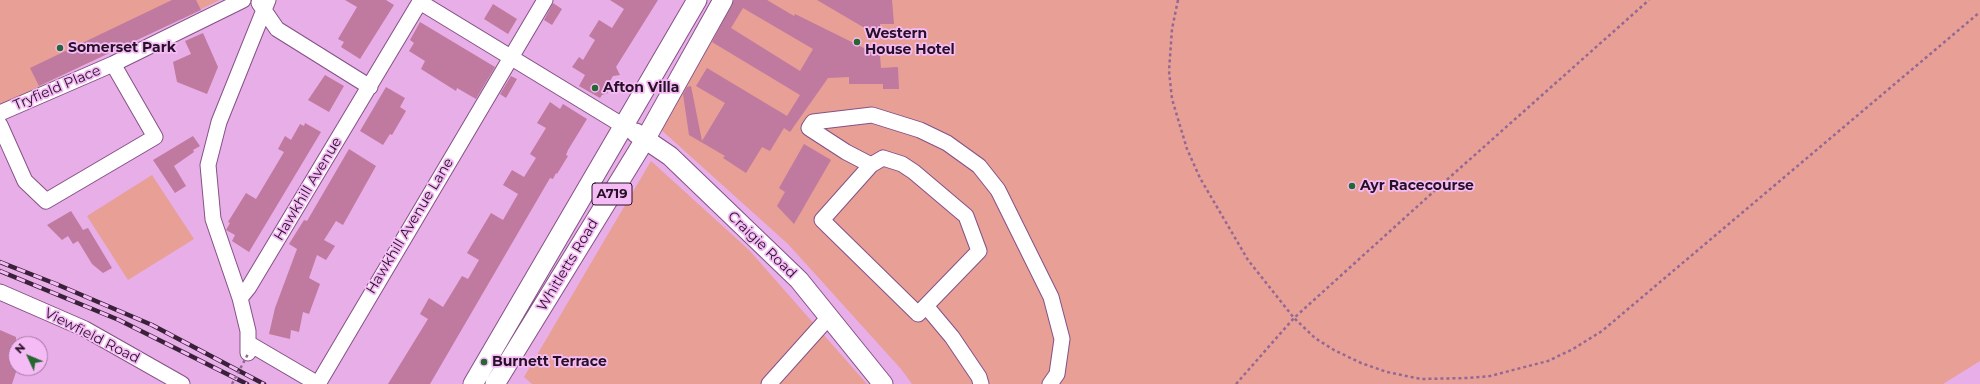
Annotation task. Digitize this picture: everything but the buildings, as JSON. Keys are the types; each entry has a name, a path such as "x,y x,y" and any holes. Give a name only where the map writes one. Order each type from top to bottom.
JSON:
{"main road":[{"name":"Whitletts Road","path":"473,384 622,125 697,0"},
{"name":"Whitletts Road","path":"497,381 646,138 723,0"},
{"name":"Craigie Road","path":"622,125 646,138 670,156 799,280 884,384"}],"street":[{"name":"Tryfield Place","path":"0,113 113,64 243,0"},
{"name":"Hawkhill Avenue Lane","path":"248,349 318,384 544,0"},
{"path":"421,1 622,125"},
{"name":"Hawkhill Avenue","path":"240,298 249,287 421,1"},
{"path":"263,3 277,29 370,87"},
{"path":"248,349 248,331 240,298 213,219 208,165 219,122 263,3"},
{"path":"0,125 25,181 46,202 155,137 113,64"},
{"path":"871,164 846,152 809,128 813,122 872,115 920,130 947,143 979,166 998,190 1051,297 1062,339 1057,374 1050,384"},
{"path":"882,158 902,164 966,216 979,251 918,314 822,220 871,164 882,158"},
{"name":"Viewfield Road","path":"0,292 85,329 182,384"},
{"path":"926,306 952,337 979,376 981,384"},
{"path":"769,384 829,317"},
{"path":"483,366 497,381"}],"path":[{"path":"1178,0 1172,29 1169,71 1172,99 1187,149 1200,178 1248,260 1294,318 1315,338 1334,350 1361,363 1387,372 1421,379 1490,376 1548,361 1602,332 1980,12"},
{"path":"1236,384 1294,318 1649,0"},
{"path":"232,384 248,349"}],"shaded area":[{"name":"Somerset Park","path":"0,0 220,0 0,105"},
{"name":"Ayr Racecourse","path":"734,0 1980,0 1980,361 1943,384 912,384 901,369 788,244 658,127"},
{"path":"651,161 749,250 867,384 532,384 524,377"},
{"path":"152,175 194,239 128,280 87,216"}],"railway":[{"path":"0,262 152,325 264,384"},
{"path":"0,271 119,320 247,384"}],"place":[{"name":"Western House Hotel","path":"857,42"},
{"name":"Somerset Park","path":"60,48"},
{"name":"Afton Villa","path":"595,88"},
{"name":"Ayr Racecourse","path":"1352,186"},
{"name":"Burnett Terrace","path":"484,362"}]}
